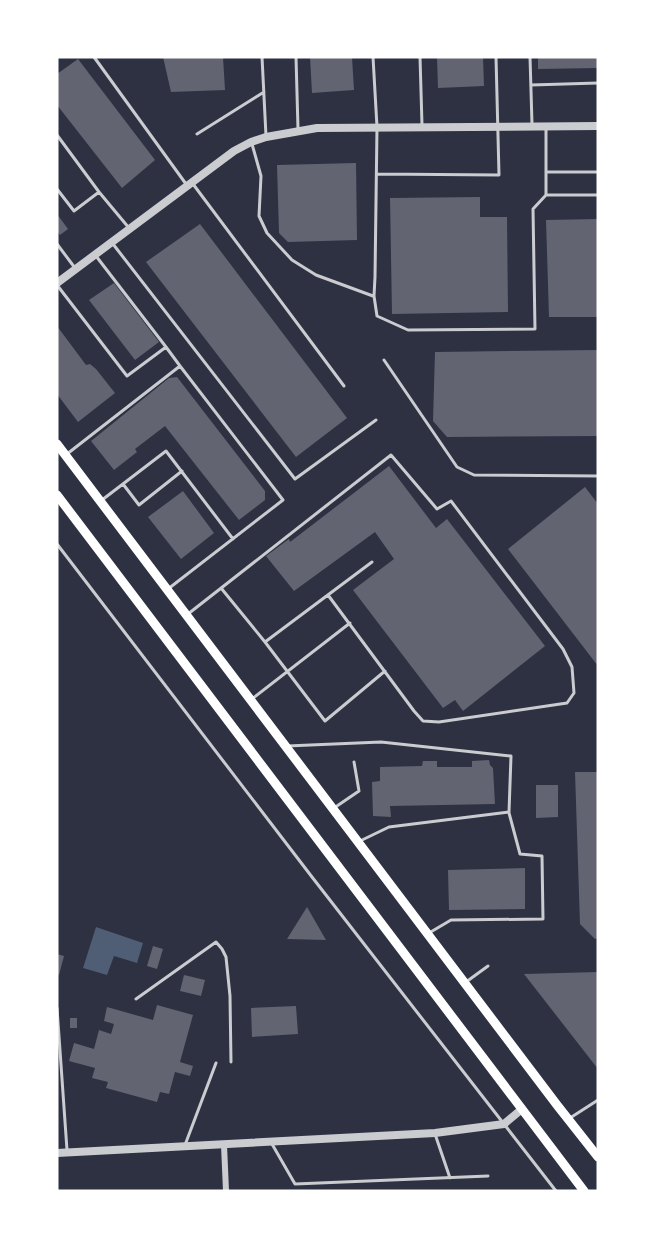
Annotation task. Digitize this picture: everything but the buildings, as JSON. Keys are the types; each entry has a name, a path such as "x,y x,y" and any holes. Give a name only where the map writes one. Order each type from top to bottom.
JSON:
{"main road":[{"path":"57,444 464,983 568,1119 596,1151"},
{"path":"57,495 585,1191"}],"street":[{"path":"57,284 234,151 266,137 317,128 598,126"},
{"path":"57,1153 435,1133 504,1124 522,1109"},
{"path":"224,1145 226,1191"}],"lane":[{"path":"94,57 344,386"},
{"path":"262,57 266,137"},
{"path":"296,57 298,131"},
{"path":"373,57 377,127 374,296 377,316 408,330 535,329 533,209 546,195 546,126"},
{"path":"420,57 422,127"},
{"path":"377,174 499,175 496,57"},
{"path":"530,57 532,126"},
{"path":"531,85 598,83"},
{"path":"197,134 264,92"},
{"path":"57,135 130,229"},
{"path":"251,142 261,176 259,216 267,233 292,260 316,275 374,296"},
{"path":"546,172 598,172"},
{"path":"57,189 74,211 99,192"},
{"path":"546,195 598,195"},
{"path":"112,242 295,479 376,420"},
{"path":"57,245 76,269"},
{"path":"95,255 283,500 167,590"},
{"path":"57,284 127,376 166,346"},
{"path":"384,360 457,467 474,475 598,476"},
{"path":"65,455 180,366"},
{"path":"100,501 166,451 233,539"},
{"path":"186,615 391,455 437,509 451,501 563,649 572,667 574,693 567,703 439,722 423,721 328,595"},
{"path":"123,484 139,505 182,471"},
{"path":"57,544 556,1191"},
{"path":"265,642 372,562"},
{"path":"221,588 325,722 385,671"},
{"path":"251,700 350,623"},
{"path":"286,746 381,742 511,756 509,812 520,854 542,856 543,919 451,920 427,934"},
{"path":"333,809 359,791 354,762"},
{"path":"358,842 389,826 509,812"},
{"path":"136,999 216,942 226,957 230,996 231,1062"},
{"path":"464,983 488,966"},
{"path":"57,1008 67,1152"},
{"path":"184,1147 216,1063"},
{"path":"568,1119 598,1100"},
{"path":"57,1119 64,1119"},
{"path":"435,1133 450,1178"},
{"path":"271,1143 295,1184 488,1176"}],"water":[{"path":"96,927 143,943 137,963 114,956 107,975 83,968"}]}
